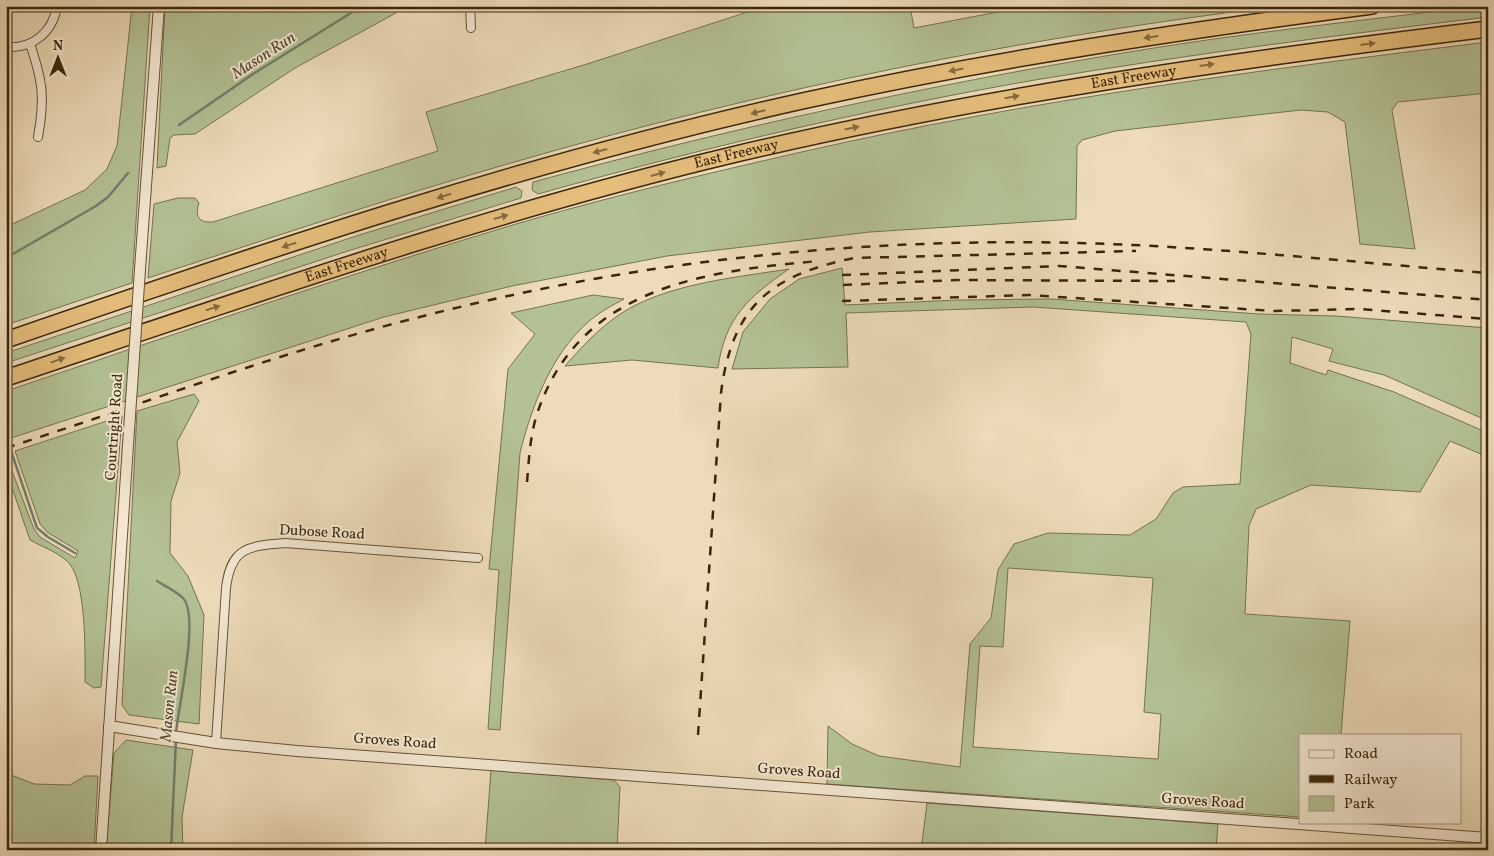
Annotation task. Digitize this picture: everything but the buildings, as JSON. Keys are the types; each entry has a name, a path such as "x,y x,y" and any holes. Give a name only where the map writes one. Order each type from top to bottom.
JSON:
{"highway":[{"path":"6,340 199,275 466,189 615,147 787,105 1066,50 1372,6"},
{"name":"East Freeway","path":"9,377 431,237 731,155 917,114 1170,70 1488,29"}],"street":[{"path":"6,47 30,44 48,30 57,6"},
{"name":"Courtright Road","path":"101,850 158,6"},
{"path":"470,6 471,28"},
{"path":"30,44 41,76 43,92 38,137"},
{"name":"Dubose Road","path":"216,743 228,568 239,553 270,544 285,543 478,558"},
{"name":"Groves Road","path":"109,726 216,743 297,751 1488,838"}],"green space":[{"path":"132,6 150,6 132,283 6,325 6,227 85,190 107,169 117,146"},
{"path":"165,6 398,6 396,13 295,68 195,134 174,135 170,138 166,166 157,168"},
{"path":"766,6 910,6 914,28 1029,6 1279,6 1182,19 988,50 892,69 700,112 465,176 148,278 154,204 178,198 195,198 199,203 197,212 199,218 204,221 213,222 438,151 426,112 587,64"},
{"path":"1488,6 1488,17 1148,62 972,91 723,145 538,194 532,190 533,182 679,144 900,94 1049,66 1212,39"},
{"path":"1488,42 1488,93 1398,102 1392,110 1415,249 1360,244 1345,122 1328,112 1301,110 1115,131 1082,140 1077,146 1076,219 870,232 667,256 512,286 384,317 11,438 6,424 6,391 388,264 516,224 624,194 806,151 975,116 1060,101 1231,75"},
{"path":"516,187 522,191 521,198 351,250 6,363 6,353 356,236"},
{"path":"842,268 845,305 958,300 1051,299 1259,314 1336,316 1488,328 1488,421 1384,375 1329,361 1333,349 1292,337 1290,363 1326,375 1328,370 1394,392 1488,433 1488,457 1450,441 1420,492 1311,485 1256,509 1249,526 1245,614 1350,621 1341,734 1299,734 1299,817 827,784 828,726 852,744 879,756 960,767 970,644 991,618 998,570 1014,544 1048,533 1130,535 1156,519 1173,493 1183,487 1240,484 1251,334 1246,322 1033,307 846,313 848,367 732,369 743,332 770,299 799,279","holes":["1008,568 1153,578 1144,712 1161,714 1158,759 973,747 980,646 1003,647"]},
{"path":"789,269 762,289 741,310 726,335 718,368 632,360 565,366 603,327 630,308 648,299 667,292 708,282"},
{"path":"593,295 624,299 600,313 582,328 557,359 531,415 520,453 500,730 488,729 499,570 489,569 508,369 535,334 511,313"},
{"path":"194,394 199,401 177,442 180,473 171,501 170,553 188,576 204,615 199,724 129,715 122,705 137,411"},
{"path":"122,416 101,687 94,688 85,682 84,618 74,570 63,558 30,540 6,470 6,455 34,529 40,537 75,558 78,551 47,532 40,524 15,451"},
{"path":"126,740 193,750 182,817 183,850 106,850 114,753"},
{"path":"491,770 614,780 620,787 617,850 485,850"},
{"path":"6,773 34,784 70,785 85,776 98,776 94,850 6,850"},
{"path":"927,803 1218,824 1216,850 921,850"}],"waterway":[{"name":"Mason Run","path":"179,125 253,74 362,6"},
{"name":"Mason Run","path":"6,258 96,206 108,197 128,173"},
{"name":"Mason Run","path":"6,436 37,528 75,553"},
{"name":"Mason Run","path":"157,581 180,595 188,608 189,642 176,733"},
{"name":"Mason Run","path":"171,850 176,739"}],"railway":[{"path":"6,448 271,360 429,314 535,290 605,277 757,256 874,246 1051,242 1204,249 1488,273"},
{"path":"698,735 721,393 726,363 735,338 746,317 760,299 778,285 800,274 825,265 854,258 1136,251"},
{"path":"527,482 530,448 537,414 556,371 583,338 614,312 651,294 690,280 732,271 819,261"},
{"path":"842,275 1059,266 1488,300"},
{"path":"843,285 957,280 1175,281"},
{"path":"842,301 1029,295 1274,311 1359,309 1488,319"}]}
